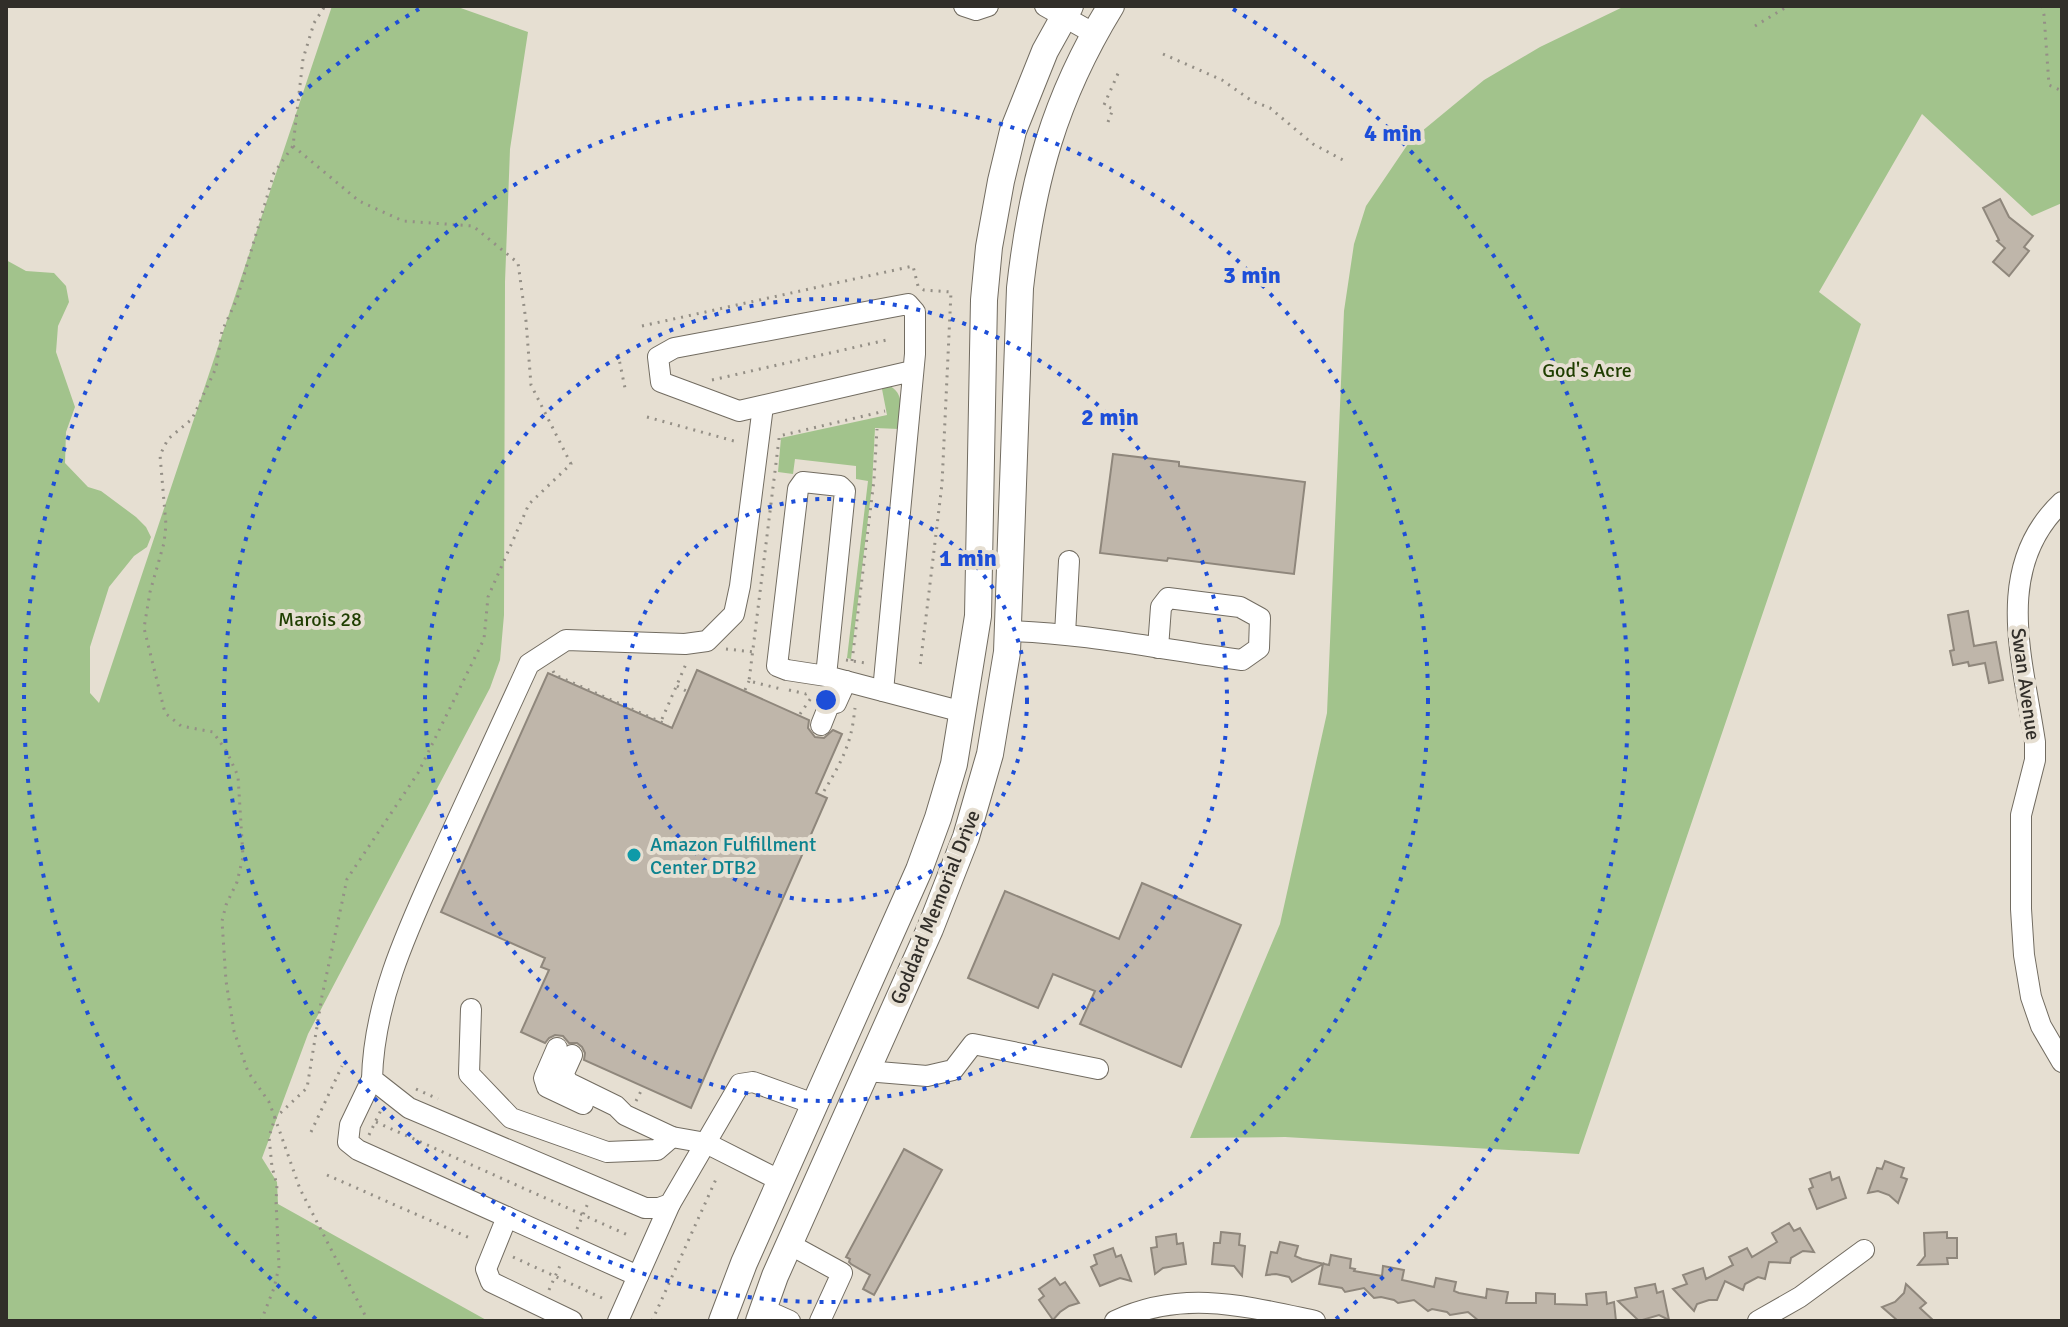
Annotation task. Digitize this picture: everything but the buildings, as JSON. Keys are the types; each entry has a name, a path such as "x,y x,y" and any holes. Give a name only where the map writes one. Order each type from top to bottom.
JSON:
{"main road":[{"name":"Goddard Memorial Drive","path":"761,1315 789,1244 930,929 966,837 990,754 1007,652 1020,288 1025,237 1035,188 1065,92 1093,33 1111,6"},
{"name":"Goddard Memorial Drive","path":"722,1321 744,1263 929,844 954,764 978,616 984,300 989,247 1013,131 1060,9"}],"street":[{"path":"964,6 976,10 988,6"},
{"path":"1060,9 1093,33"},
{"path":"883,691 915,354 915,312 908,304 674,348 658,357 661,382 739,411 912,371"},
{"path":"638,1276 362,1152 348,1142 350,1125 372,1079 383,1006 401,944 529,664 566,640 685,644 707,641 734,614 763,406"},
{"path":"826,728 829,705 836,703 841,673 845,491 840,486 803,482 798,489 777,666 787,670 841,673 883,691 963,712"},
{"name":"Swan Avenue","path":"2062,502 2046,517 2033,537 2021,579 2017,621 2035,742 2035,760 2021,815 2024,955 2031,997 2041,1026 2062,1062"},
{"path":"1065,634 1069,561"},
{"path":"1007,631 1065,634 1158,648 1242,660 1259,648 1260,618 1240,607 1168,598 1161,607 1158,648"},
{"path":"471,1009 469,1074 511,1118 607,1152 657,1150 672,1137"},
{"path":"866,1071 927,1076 953,1070 973,1044 1098,1069"},
{"path":"564,1052 563,1075 569,1083 616,1106 630,1109 672,1137 706,1143 781,1181"},
{"path":"372,1079 409,1108 645,1208 670,1204"},
{"path":"618,1321 670,1204 740,1084 753,1082 814,1104"},
{"path":"507,1217 486,1269 491,1282 572,1321"},
{"path":"789,1244 842,1273 820,1321"},
{"path":"1758,1321 1800,1297 1864,1250"},
{"path":"1115,1321 1156,1307 1196,1302 1236,1304 1315,1321"},
{"path":"761,1315 790,1321"}],"path":[{"path":"325,6 314,23 303,59 293,146 274,173 237,299 222,331 216,368 192,419 168,439 160,455 166,525 144,628 165,713 181,726 213,732 238,776 243,857 222,921 226,981 234,1031 248,1072 269,1102 300,1189 368,1321"},
{"path":"1755,26 1788,6"},
{"path":"2042,6 2049,85 2062,91"},
{"path":"1163,54 1222,80 1252,101 1270,108 1313,144 1343,160"},
{"path":"1108,122 1113,109 1104,105 1120,69"},
{"path":"261,1321 279,1267 277,1185 269,1137 275,1118 307,1088 322,996 347,879 418,773 484,639 488,597 529,504 571,464 531,385 518,263 473,226 403,221 359,201 293,146"},
{"path":"705,381 891,339"},
{"path":"618,354 626,393"},
{"path":"647,417 734,441"},
{"path":"841,673 874,480 877,429"},
{"path":"726,649 754,652"},
{"path":"548,651 555,675 668,725"},
{"path":"662,719 688,660"},
{"path":"841,673 844,660"},
{"path":"841,673 874,664"},
{"path":"745,690 749,681"},
{"path":"677,686 688,692"},
{"path":"824,791 835,774 851,733 860,698"},
{"path":"829,770 835,774"},
{"path":"311,1132 342,1066"},
{"path":"630,1109 643,1087"},
{"path":"362,1152 385,1102"},
{"path":"376,1122 630,1236"},
{"path":"327,1175 470,1238"},
{"path":"652,1321 717,1177"},
{"path":"574,1234 591,1196"},
{"path":"513,1257 602,1298"},
{"path":"541,1306 564,1257"}],"green space":[{"name":"Marois 28","path":"332,6 455,6 528,32 510,149 505,282 504,615 500,660 490,688 308,1034 262,1158 277,1182 278,1204 488,1321 6,1321 6,260 26,271 54,273 66,286 69,302 58,326 56,352 75,407 66,432 65,463 88,487 101,491 136,517 151,537 147,547 134,556 109,587 90,647 90,693 99,703"},
{"name":"God's Acre","path":"1625,6 2062,6 2062,203 2032,216 1922,114 1819,292 1861,324 1579,1154 1285,1137 1190,1138 1280,924 1327,713 1344,311 1354,244 1366,206 1410,141 1484,80 1540,47"},
{"path":"890,386 900,399 899,429 875,428 872,486 851,659 847,658 868,481 856,479 856,466 795,459 793,474 778,472 781,438 887,415 882,389"}],"place":[{"name":"Amazon Fulfillment Center DTB2","path":"634,855"}]}
